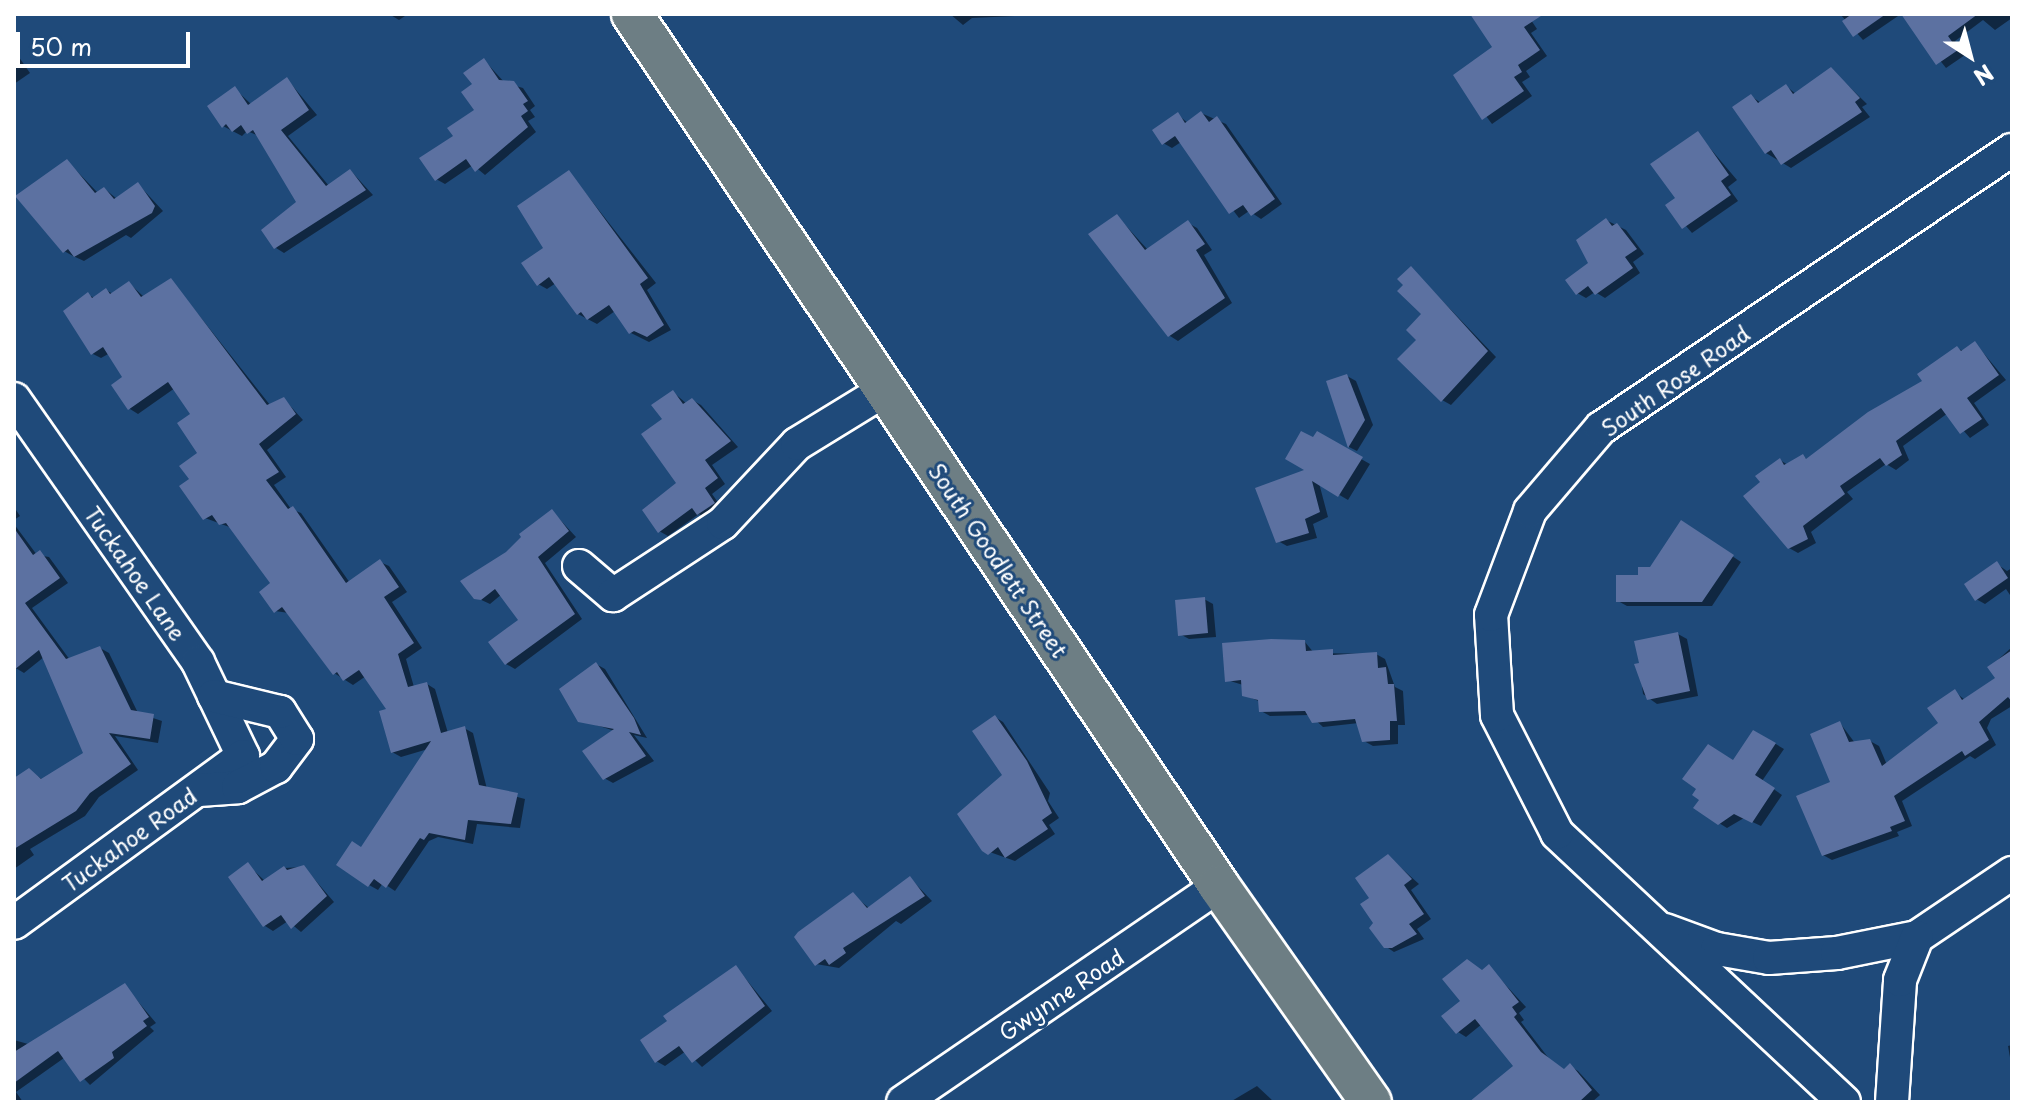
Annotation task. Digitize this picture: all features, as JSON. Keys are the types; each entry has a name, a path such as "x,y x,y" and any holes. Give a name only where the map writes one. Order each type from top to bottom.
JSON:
{"main road":[{"name":"South Goodlett Street","path":"632,14 1219,886 1371,1102"}],"street":[{"name":"South Rose Road","path":"1844,1102 1651,925 1557,833 1497,715 1491,615 1530,511 1601,428 2012,150"},
{"path":"579,566 613,595 723,523 797,444 885,390"},
{"name":"Tuckahoe Lane","path":"14,399 198,662 243,756"},
{"path":"197,790 238,787 276,767 297,739 280,712 214,696"},
{"name":"Tuckahoe Road","path":"14,923 243,756"},
{"path":"1651,925 1717,949 1769,958 1837,953 1917,937 2012,873"},
{"name":"Gwynne Road","path":"903,1102 1219,886"},
{"path":"1892,1102 1900,980 1917,937"}],"building":[{"path":"1470,14 1544,14 1524,27 1540,50 1518,65 1522,72 1514,77 1524,91 1482,120 1453,75 1492,47"},
{"path":"1852,14 1886,14 1853,37 1842,21"},
{"path":"1901,14 1978,14 1948,36 1958,50 1936,65"},
{"path":"484,58 499,80 514,81 528,101 523,104 528,111 521,116 528,127 475,172 466,159 435,181 419,158 453,136 447,128 474,110 461,92 472,84 463,73"},
{"path":"1831,67 1860,98 1855,102 1862,112 1781,165 1771,150 1765,154 1732,107 1751,94 1758,103 1786,84 1793,94"},
{"path":"287,77 309,110 281,130 326,186 350,169 366,190 274,249 261,230 296,202 253,130 247,134 241,125 232,132 226,124 222,128 207,106 235,86 248,105"},
{"path":"1201,111 1209,122 1217,116 1275,199 1251,216 1243,205 1229,214 1175,136 1162,145 1152,130 1178,112 1185,123"},
{"path":"1698,131 1729,175 1721,181 1731,195 1682,229 1665,205 1675,198 1650,164"},
{"path":"67,159 95,193 104,187 114,199 138,182 155,206 152,213 74,257 68,249 63,253 15,196"},
{"path":"569,170 648,278 640,284 664,325 647,337 634,331 629,334 609,305 587,320 581,312 577,315 549,277 537,286 521,263 543,248 517,206"},
{"path":"1117,214 1145,250 1188,220 1205,244 1196,250 1225,298 1168,337 1088,234"},
{"path":"1606,218 1612,226 1617,223 1637,249 1625,257 1633,268 1595,295 1588,286 1576,295 1565,280 1588,263 1576,240"},
{"path":"1411,266 1488,351 1441,402 1397,359 1416,340 1406,330 1421,314 1397,291 1403,285 1397,279"},
{"path":"171,278 267,405 284,397 296,414 259,444 279,472 266,480 288,509 293,506 346,583 380,559 399,587 384,597 414,643 398,654 408,687 427,682 441,733 465,726 479,785 518,793 511,824 468,820 465,840 429,833 424,840 420,838 386,888 374,879 368,887 336,865 352,841 361,847 431,741 391,753 379,711 386,709 359,670 343,681 337,672 333,675 282,607 274,613 259,592 270,583 226,523 219,525 212,515 203,520 179,486 189,479 179,466 197,453 177,423 190,414 168,382 128,410 111,385 122,377 103,347 91,355 63,311 88,292 92,298 106,288 110,294 129,281 141,297"},
{"path":"1975,341 1999,375 1967,398 1982,419 1960,434 1941,408 1896,441 1902,455 1886,466 1880,458 1840,486 1845,494 1803,526 1808,539 1788,549 1743,496 1760,482 1755,476 1780,458 1784,465 1803,454 1806,459 1868,412 1922,381 1917,374 1957,346 1961,351"},
{"path":"1347,374 1365,420 1348,448 1326,381"},
{"path":"673,390 683,404 692,398 731,441 705,460 718,478 705,488 715,503 697,515 692,508 658,533 642,510 676,483 641,434 662,419 651,405"},
{"path":"1301,431 1313,437 1317,431 1363,457 1338,497 1312,481 1320,512 1305,519 1309,533 1276,543 1255,488 1304,470 1285,459"},
{"path":"552,509 569,531 538,557 575,614 505,665 488,642 518,620 495,589 481,600 474,599 460,581 506,552 521,537 519,534"},
{"path":"1681,520 1734,555 1702,602 1616,602 1616,575 1638,575 1638,567 1650,567"},
{"path":"14,528 33,555 40,550 60,578 25,603 66,659 100,646 131,710 154,714 150,739 109,733 131,764 90,793 76,811 14,849 14,778 29,768 41,779 83,753 39,650 14,670"},
{"path":"1997,561 2008,578 1975,601 1964,584"},
{"path":"1205,597 1208,633 1178,636 1175,600"},
{"path":"1678,632 1690,691 1647,700 1634,664 1639,663 1634,641"},
{"path":"1305,640 1306,651 1333,649 1333,655 1377,652 1378,668 1386,667 1388,684 1394,684 1397,721 1390,721 1390,740 1362,742 1355,719 1312,723 1305,711 1259,712 1258,700 1242,696 1241,680 1225,682 1222,643"},
{"path":"2012,650 2012,702 2008,697 1979,722 1989,740 1965,756 1962,751 1894,796 1905,821 1890,827 1892,831 1822,856 1796,796 1830,782 1810,734 1840,721 1849,742 1870,739 1882,766 1938,723 1927,708 1955,689 1962,700 1995,678 1987,667"},
{"path":"596,662 634,718 641,735 629,732 646,756 603,780 582,751 614,729 578,722 559,689"},
{"path":"995,715 1027,761 1052,813 1042,820 1048,829 1005,858 998,847 988,855 982,851 957,814 1002,775 972,731"},
{"path":"1753,730 1776,743 1755,775 1775,788 1752,823 1734,814 1718,825 1693,808 1699,800 1692,795 1696,789 1682,779 1708,744 1733,760"},
{"path":"1388,854 1412,879 1404,885 1424,914 1409,924 1417,934 1392,948 1384,948 1369,928 1373,923 1360,904 1369,898 1355,878"},
{"path":"248,862 262,881 284,866 287,870 304,865 327,896 291,929 281,915 263,927 228,877"},
{"path":"910,876 925,896 843,948 846,953 829,965 825,959 815,966 794,937 853,892 867,908"},
{"path":"1467,959 1482,970 1489,964 1519,1002 1512,1007 1517,1014 1514,1017 1541,1052 1564,1069 1570,1063 1592,1090 1579,1102 1469,1102 1513,1066 1475,1019 1456,1034 1441,1016 1460,1001 1442,979"},
{"path":"736,965 765,1006 692,1063 679,1046 655,1063 640,1040 667,1021 663,1016"},
{"path":"125,983 149,1017 143,1021 147,1026 112,1052 114,1058 80,1082 58,1051 14,1083 14,1052"}]}
